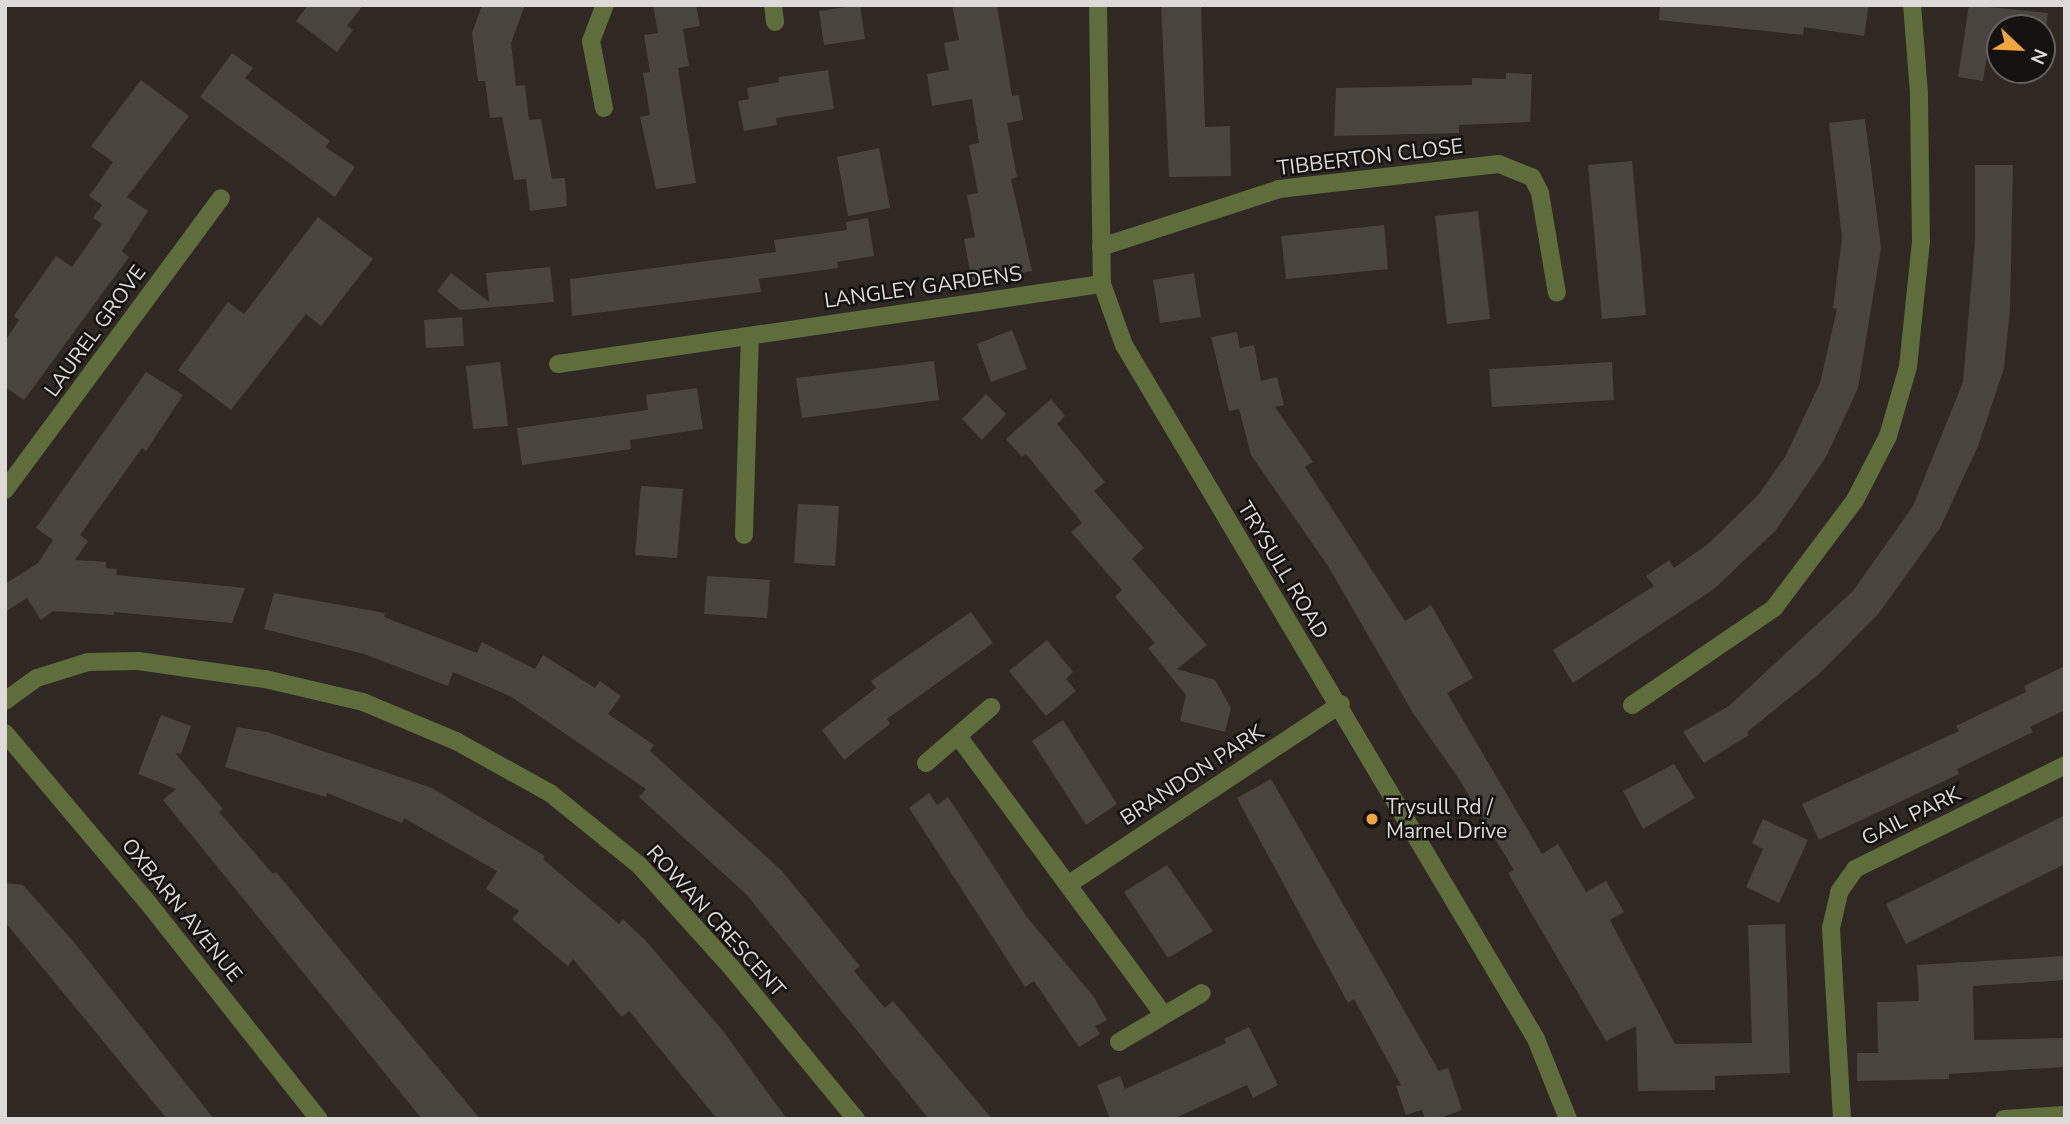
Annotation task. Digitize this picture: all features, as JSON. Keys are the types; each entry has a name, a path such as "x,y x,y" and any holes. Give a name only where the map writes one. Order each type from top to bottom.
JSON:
{"street":[{"path":"604,108 591,41 606,5"},
{"name":"TRYSULL ROAD","path":"1098,5 1102,284 1124,345 1297,640 1341,704 1536,1040 1568,1119"},
{"path":"1632,705 1774,608 1855,500 1888,436 1908,367 1921,242 1919,93 1912,5"},
{"name":"TIBBERTON CLOSE","path":"1101,247 1279,188 1499,164 1532,177 1541,193 1557,293"},
{"name":"LAUREL GROVE","path":"5,491 221,198"},
{"name":"LANGLEY GARDENS","path":"558,364 1102,284"},
{"path":"744,535 750,336"},
{"name":"ROWAN CRESCENT","path":"5,701 37,678 88,662 138,661 265,679 363,702 456,741 550,793 639,865 732,967 856,1119"},
{"name":"BRANDON PARK","path":"1069,884 1341,704"},
{"path":"926,762 991,707"},
{"name":"OXBARN AVENUE","path":"5,733 149,904 319,1119"},
{"path":"958,736 1163,1014"},
{"name":"GAIL PARK","path":"1842,1119 1831,928 1839,892 1855,869 2065,765"},
{"path":"1119,1042 1202,993"},
{"path":"2004,1119 2065,1115"}],"building":[{"path":"308,5 363,5 347,26 353,30 337,52 296,21"},
{"path":"482,5 525,5 511,43 516,86 525,85 529,120 541,119 552,179 565,178 567,206 530,211 526,179 514,180 502,117 490,118 485,81 478,81 472,33"},
{"path":"653,5 696,5 700,26 683,29 689,66 678,68 696,183 656,189 640,117 650,115 643,73 650,72 644,35 658,33"},
{"path":"860,5 865,39 824,45 819,11"},
{"path":"952,5 997,5 1012,96 1019,95 1023,120 1007,123 1017,177 1011,179 1032,271 972,282 964,239 975,237 967,195 978,193 969,145 979,143 972,99 932,106 927,74 949,70 944,43 959,40"},
{"path":"1161,5 1201,5 1205,127 1230,126 1231,176 1169,177"},
{"path":"1660,5 1869,5 1864,36 1804,27 1803,35 1659,20"},
{"path":"1969,5 2048,13 1986,14 1986,62 1983,81 1958,77"},
{"path":"232,53 253,68 245,78 330,141 325,147 355,167 335,197 200,97"},
{"path":"828,70 834,109 776,118 777,125 744,131 738,101 749,99 747,88 779,82 779,77"},
{"path":"1506,73 1532,74 1530,122 1459,125 1459,133 1334,136 1336,88 1472,85 1472,78 1506,79"},
{"path":"141,80 189,116 127,197 148,211 122,251 129,257 24,400 5,387 5,341 19,320 14,316 56,256 72,267 102,224 93,218 102,205 89,196 113,162 91,146"},
{"path":"1865,119 1881,248 1858,388 1826,457 1776,530 1714,589 1573,683 1553,650 1654,586 1646,576 1669,560 1674,568 1708,544 1759,494 1785,457 1820,383 1837,309 1833,308 1842,238 1829,123"},
{"path":"879,148 890,208 848,216 837,157"},
{"path":"1632,161 1646,315 1602,319 1588,165"},
{"path":"1975,165 2013,165 2010,309 2004,368 1978,446 1940,528 1879,613 1819,674 1747,732 1749,735 1704,763 1683,732 1729,706 1853,591 1913,506 1963,382 1975,241"},
{"path":"1478,211 1490,319 1447,324 1435,216"},
{"path":"318,217 373,259 321,326 306,314 231,410 178,370 228,302 244,314"},
{"path":"868,218 874,256 837,262 838,268 759,279 761,292 572,316 570,279 776,252 774,240 847,230 846,222"},
{"path":"1384,225 1388,269 1286,279 1281,236"},
{"path":"550,267 554,302 460,310 437,291 451,273 489,302 486,273"},
{"path":"1194,273 1201,317 1160,323 1153,280"},
{"path":"462,317 464,346 426,348 424,320"},
{"path":"1012,330 1027,369 991,382 977,344"},
{"path":"1237,332 1240,348 1254,345 1261,381 1277,377 1284,405 1275,407 1313,462 1305,467 1405,621 1431,605 1473,678 1447,693 1542,854 1558,844 1586,892 1606,881 1624,912 1610,920 1675,1044 1752,1043 1748,925 1785,924 1790,1073 1715,1076 1715,1090 1638,1091 1636,1026 1606,1041 1508,873 1514,870 1459,779 1413,713 1328,566 1251,455 1239,409 1229,411 1211,337"},
{"path":"934,361 939,400 802,418 796,378"},
{"path":"500,362 508,426 473,429 466,366"},
{"path":"1612,362 1614,400 1492,407 1489,369"},
{"path":"146,372 183,395 146,451 142,448 80,535 88,541 75,560 106,562 106,568 117,569 116,575 245,588 232,623 114,612 114,615 53,611 41,620 27,598 5,612 5,584 38,563 53,540 36,528"},
{"path":"697,388 703,429 630,440 631,449 522,465 517,428 648,410 646,395"},
{"path":"986,394 1006,414 982,440 962,419"},
{"path":"1051,399 1065,416 1057,424 1105,482 1094,491 1144,548 1132,559 1207,645 1177,669 1215,680 1231,708 1225,732 1180,721 1186,695 1148,648 1155,643 1115,597 1122,590 1071,532 1082,523 1026,454 1022,457 1006,439"},
{"path":"641,486 683,489 677,558 635,555"},
{"path":"798,504 839,506 835,566 794,563"},
{"path":"707,576 770,580 767,618 704,614"},
{"path":"274,593 385,613 384,617 477,653 482,642 535,669 543,655 595,688 600,681 621,696 608,714 654,745 650,751 781,870 860,966 854,971 885,1008 893,1001 992,1119 929,1119 746,894 639,797 646,789 510,696 453,672 448,686 364,654 264,629"},
{"path":"971,612 993,643 887,719 890,724 844,760 822,730 876,688 871,681"},
{"path":"1047,640 1073,672 1066,679 1076,691 1046,716 1009,671"},
{"path":"2065,666 2065,710 2030,727 2033,732 1957,769 1959,774 1819,840 1802,804 1959,731 1956,726 2026,692 2024,686"},
{"path":"161,715 191,726 181,754 175,753 223,809 219,812 273,874 276,872 480,1119 422,1119 163,800 176,789 138,774"},
{"path":"1063,720 1117,804 1086,825 1032,741"},
{"path":"237,727 267,732 432,788 545,856 543,859 619,924 623,919 646,941 723,1031 787,1119 717,1119 629,1011 622,1017 573,959 568,966 512,919 519,911 486,889 497,871 404,818 402,823 327,793 326,797 225,767"},
{"path":"1674,764 1695,798 1643,829 1623,791"},
{"path":"1271,779 1439,1071 1448,1068 1462,1110 1437,1119 1425,1119 1422,1110 1406,1115 1396,1086 1401,1085 1354,999 1348,1003 1237,798"},
{"path":"929,793 937,805 948,797 1026,916 1094,997 1107,1020 1095,1026 1100,1034 1079,1047 1034,981 1025,987 909,808"},
{"path":"2065,815 2065,864 1906,944 1886,904"},
{"path":"1763,819 1808,840 1779,903 1746,887 1763,849 1752,843"},
{"path":"1167,865 1213,931 1168,958 1124,892"},
{"path":"5,883 23,885 73,941 214,1119 167,1119 5,922"},
{"path":"2065,956 2065,980 1973,986 1974,1040 2065,1038 2065,1067 1949,1074 1949,1079 1857,1081 1857,1053 1878,1053 1877,1002 1919,1001 1917,965"},
{"path":"1249,1027 1278,1085 1253,1098 1247,1085 1173,1119 1110,1119 1097,1085 1120,1076 1125,1089 1226,1043 1224,1039"}],"place":[{"name":"Trysull Rd / Marnel Drive","path":"1372,819"}]}
